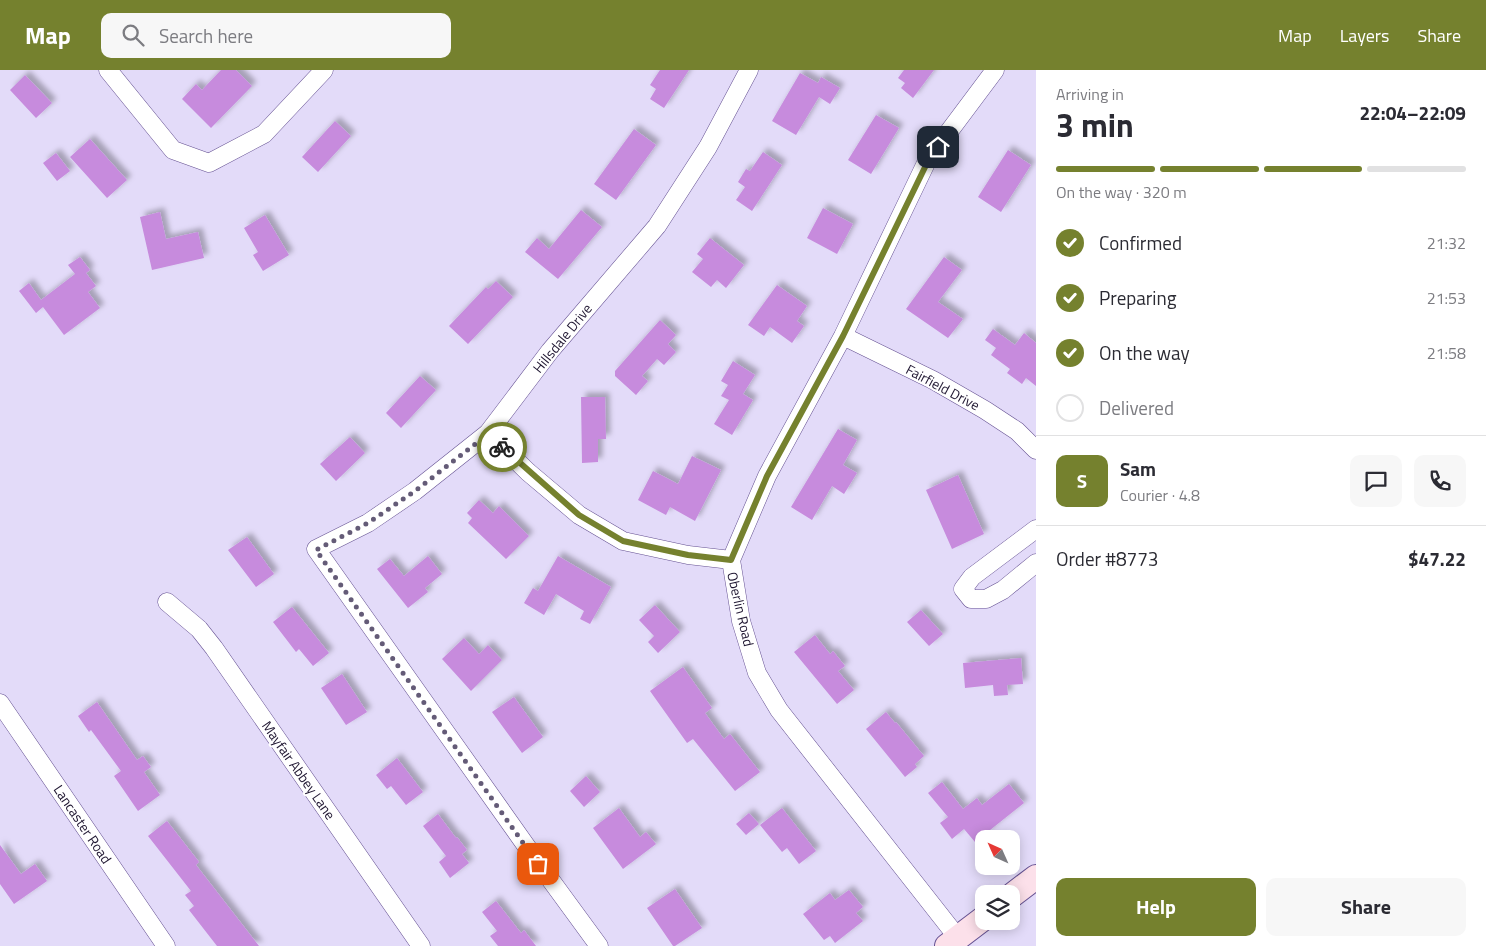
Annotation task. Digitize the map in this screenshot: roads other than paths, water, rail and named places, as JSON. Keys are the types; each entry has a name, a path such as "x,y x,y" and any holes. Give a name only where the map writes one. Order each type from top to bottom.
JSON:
{"main road":[{"path":"1020,889 1036,877"},
{"path":"953,942 975,925"}],"street":[{"path":"108,70 174,150 209,162 264,134 324,70"},
{"name":"Hillsdale Drive","path":"599,946 538,864 316,550 368,523 392,507 488,434 550,351 657,226 708,147 749,70"},
{"name":"Oberlin Road","path":"953,942 779,710 757,673 741,621 731,560 767,476 843,336 928,161 995,70"},
{"name":"Fairfield Drive","path":"843,336 933,380 985,410 1017,431 1036,450"},
{"path":"488,434 528,472 579,515 623,541 688,555 731,560"},
{"path":"1036,529 972,577 963,589 971,599 986,599 1003,590 1036,563"},
{"name":"Mayfair Abbey Lane","path":"168,602 199,629 214,648 421,946"},
{"name":"Lancaster Road","path":"0,703 166,946"}]}
